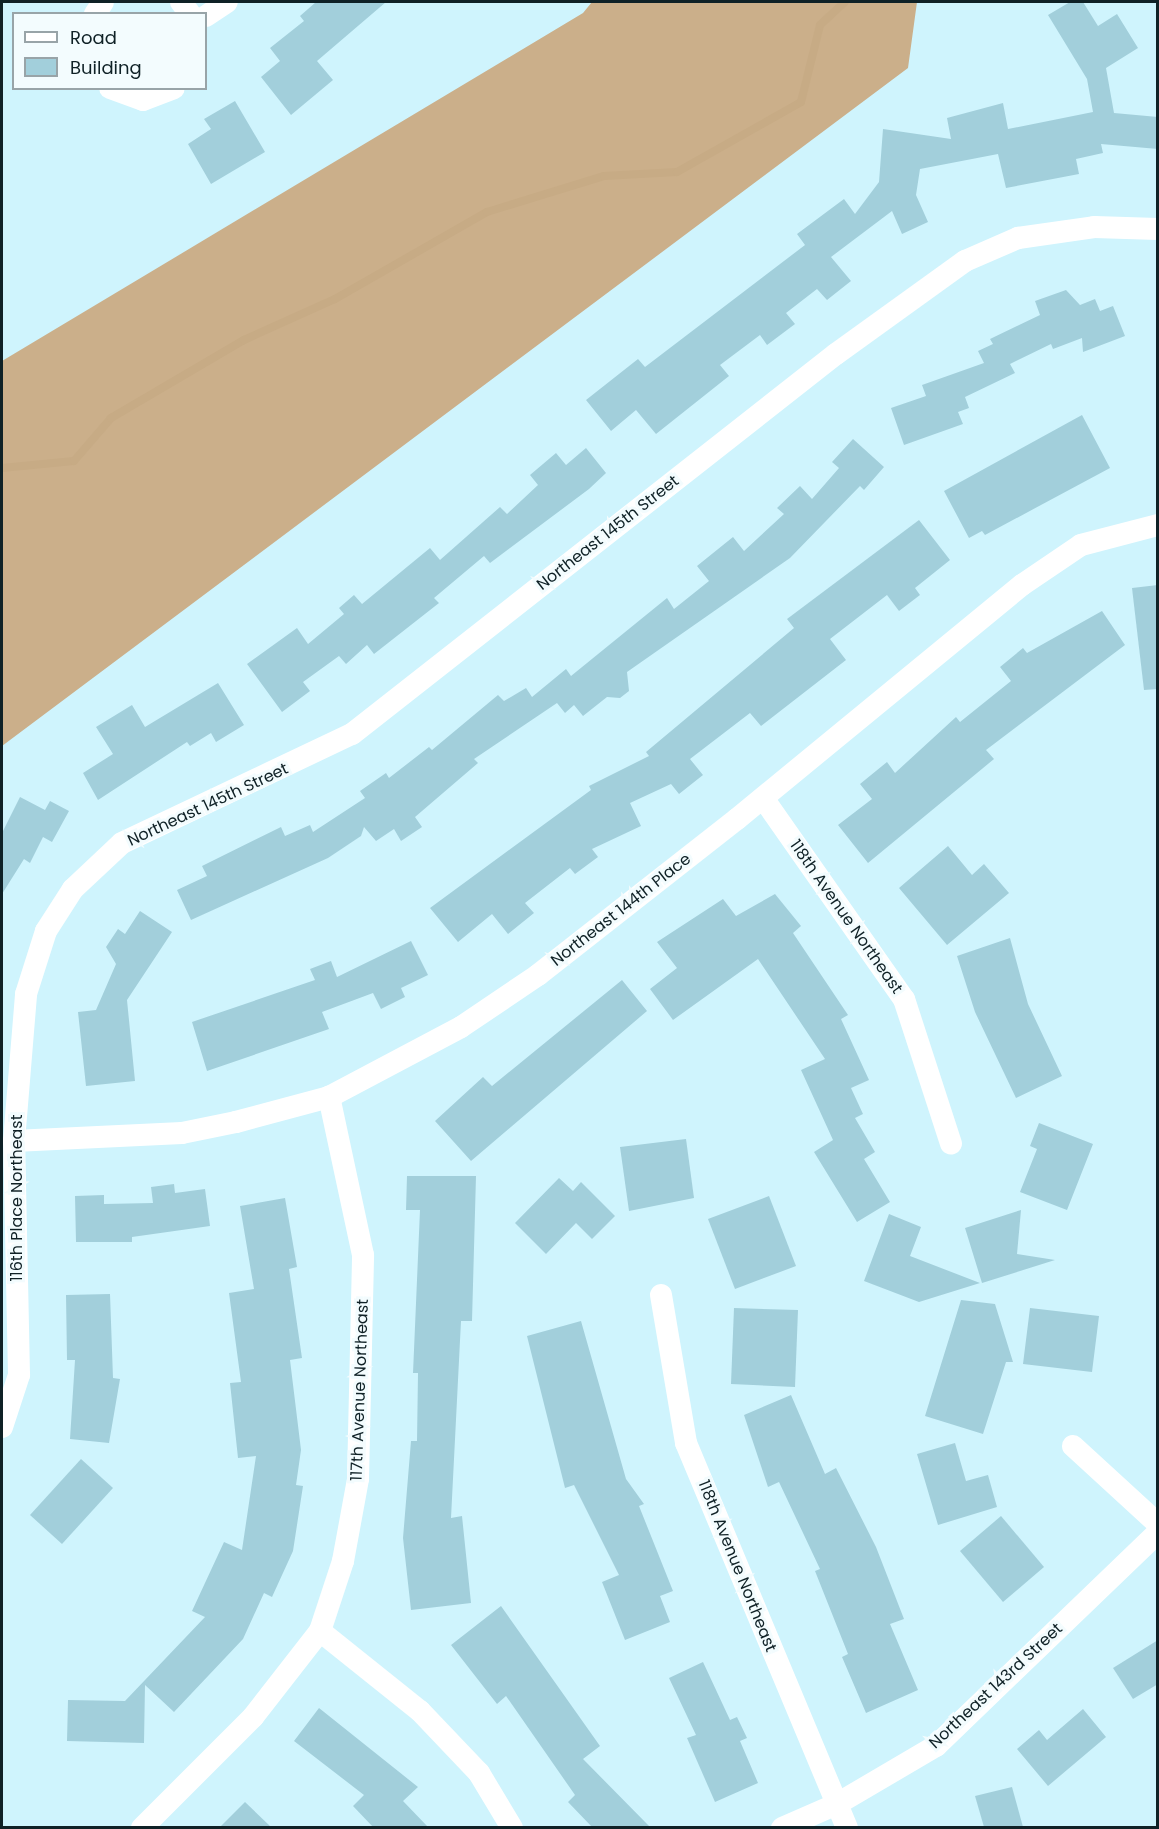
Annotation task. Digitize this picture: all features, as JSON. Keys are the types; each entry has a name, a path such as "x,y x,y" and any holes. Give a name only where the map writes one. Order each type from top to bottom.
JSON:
{"street":[{"path":"207,15 227,2"},
{"path":"116,90 143,100 169,90"},
{"name":"Northeast 145th Street","path":"73,889 122,843 352,734 836,354 965,261 1018,238 1094,227 1158,229"},
{"name":"Northeast 144th Place","path":"14,1141 182,1133 329,1097 461,1026 538,975 763,798 1022,585 1081,545 1158,525"},
{"name":"118th Avenue Northeast","path":"763,798 903,999 951,1144"},
{"name":"116th Place Northeast","path":"2,1427 19,1375 14,1141 26,994 46,931 73,889"},
{"name":"117th Avenue Northeast","path":"142,1827 253,1717 320,1631 343,1561 358,1479 363,1255 329,1097"},
{"name":"118th Avenue Northeast","path":"661,1294 686,1443 846,1827"},
{"path":"1072,1446 1158,1524"},
{"name":"Northeast 143rd Street","path":"782,1827 837,1804 936,1746 1158,1533"},
{"path":"320,1631 420,1711 479,1773 512,1827"}],"shaded area":[{"path":"592,2 917,2 908,68 2,746 2,361 583,13"}],"building":[{"path":"316,2 386,2 317,61 333,80 291,115 261,77 280,61 270,48 304,21 300,16"},
{"path":"1070,2 1083,2 1098,26 1117,14 1138,48 1106,68 1114,113 1158,117 1158,149 1101,144 1103,153 1076,159 1079,174 1006,188 998,154 920,169 916,195 928,222 902,234 892,211 831,257 851,281 827,300 817,289 786,313 795,324 767,345 760,335 720,365 729,376 656,434 636,410 611,431 586,400 638,359 645,367 805,245 797,234 844,199 855,214 879,182 883,129 951,139 947,118 1003,103 1008,129 1093,112 1087,79 1048,15"},
{"path":"235,101 265,152 211,184 188,144 211,129 204,119"},
{"path":"1066,290 1080,305 1095,299 1100,311 1113,306 1125,336 1083,352 1082,338 1053,349 1051,344 1010,364 1015,373 965,397 969,408 958,412 963,424 904,445 891,408 926,396 922,385 984,363 978,351 993,344 990,339 1040,315 1035,301"},
{"path":"1082,415 1110,468 985,535 982,531 969,538 944,491"},
{"path":"853,439 884,467 864,490 860,486 790,558 627,672 629,691 620,698 607,697 583,716 574,705 565,713 557,703 474,759 478,763 415,817 422,827 401,841 394,829 376,841 364,827 361,836 328,858 191,920 177,890 207,876 202,866 281,827 285,836 310,825 313,832 365,798 360,791 386,773 389,778 429,747 432,750 498,695 504,701 526,688 532,697 566,669 571,676 667,598 674,609 709,581 697,566 733,537 744,551 784,514 777,508 800,486 812,499 839,468 832,462"},
{"path":"586,448 606,473 589,489 490,563 484,556 434,598 439,603 374,654 367,645 346,664 339,656 303,682 310,691 282,712 247,664 297,628 308,644 344,614 339,608 354,595 362,604 430,548 440,560 500,507 507,514 538,485 530,475 556,453 566,465"},
{"path":"919,520 950,560 915,588 920,595 899,611 887,595 830,639 846,660 761,726 750,713 690,759 703,775 679,794 671,784 630,803 641,826 592,849 598,857 575,874 570,868 525,903 534,913 508,934 492,914 458,942 430,908 591,790 589,786 649,756 646,752 794,628 787,619"},
{"path":"1158,585 1158,689 1144,690 1132,588"},
{"path":"1102,611 1125,645 986,750 994,759 868,863 838,825 872,799 860,784 887,762 895,773 956,717 960,722 1011,681 1000,667 1023,648 1027,653"},
{"path":"218,683 244,725 216,742 211,733 190,746 187,742 98,800 83,773 113,754 96,727 132,705 145,727"},
{"path":"20,797 45,810 50,801 69,811 52,842 43,837 30,863 24,859 2,894 2,833"},
{"path":"948,846 972,875 984,864 1009,893 947,945 899,888"},
{"path":"775,894 801,926 793,933 848,1015 841,1019 869,1080 851,1088 863,1114 855,1118 875,1152 864,1159 890,1202 857,1222 814,1152 833,1140 801,1070 825,1059 758,959 673,1020 650,989 677,968 657,942 723,899 736,916"},
{"path":"140,911 172,932 127,1000 135,1081 86,1086 78,1012 96,1010 116,964 106,947 118,929 125,934"},
{"path":"1010,938 1028,1004 1062,1076 1016,1098 975,1012 957,956"},
{"path":"411,941 428,975 401,988 405,997 381,1009 373,993 322,1012 329,1029 207,1071 192,1022 315,980 310,969 331,961 337,977"},
{"path":"622,980 647,1011 471,1161 435,1121 483,1077 492,1086"},
{"path":"1039,1123 1093,1144 1067,1210 1020,1192 1037,1149 1030,1146"},
{"path":"686,1139 694,1198 629,1211 620,1147"},
{"path":"407,1176 476,1176 472,1321 461,1321 451,1518 462,1516 471,1603 411,1610 403,1538 411,1441 417,1441 418,1373 413,1373 420,1210 406,1210"},
{"path":"559,1178 573,1191 581,1182 615,1216 592,1239 576,1223 546,1254 515,1223"},
{"path":"174,1184 175,1193 205,1189 210,1226 132,1237 132,1242 76,1242 75,1196 104,1195 104,1204 153,1203 151,1187"},
{"path":"769,1196 796,1266 735,1289 708,1219"},
{"path":"285,1198 297,1267 289,1269 302,1358 290,1360 301,1450 296,1485 303,1486 293,1551 272,1597 264,1593 243,1639 174,1712 145,1685 144,1743 67,1741 68,1700 125,1701 205,1617 192,1611 224,1542 242,1550 256,1456 238,1458 230,1383 241,1382 229,1293 254,1289 240,1206"},
{"path":"1021,1210 1017,1254 1055,1260 982,1283 965,1228"},
{"path":"889,1214 921,1227 910,1256 980,1283 919,1302 864,1281"},
{"path":"110,1294 113,1378 120,1379 109,1443 70,1439 75,1360 67,1360 66,1295"},
{"path":"961,1300 995,1304 1013,1362 1006,1362 983,1434 925,1416"},
{"path":"734,1308 798,1310 795,1387 731,1384"},
{"path":"1030,1308 1099,1316 1092,1372 1023,1364"},
{"path":"581,1321 626,1479 644,1504 639,1506 673,1591 660,1596 670,1622 625,1640 602,1582 619,1575 574,1485 565,1488 527,1336"},
{"path":"791,1395 825,1474 836,1468 876,1547 904,1619 890,1624 918,1690 866,1713 842,1657 848,1654 815,1571 820,1569 779,1482 768,1487 744,1415"},
{"path":"955,1443 966,1481 988,1475 997,1507 938,1525 917,1454"},
{"path":"81,1459 113,1488 62,1544 30,1515"},
{"path":"1001,1516 1044,1567 1003,1602 960,1551"},
{"path":"501,1606 600,1746 583,1759 650,1827 592,1827 568,1802 575,1795 506,1696 497,1704 451,1645"},
{"path":"1158,1640 1158,1684 1133,1699 1113,1668"},
{"path":"703,1662 730,1720 737,1717 747,1738 740,1741 758,1783 715,1802 687,1738 696,1735 669,1678"},
{"path":"319,1708 418,1787 403,1801 428,1827 373,1827 353,1806 364,1795 294,1741"},
{"path":"1083,1709 1106,1737 1048,1786 1017,1749 1039,1730 1047,1740"},
{"path":"1012,1787 1023,1827 984,1827 975,1796"},
{"path":"245,1802 271,1827 220,1827"}],"waterway":[{"path":"2,468 74,461 111,418 244,340 335,299 487,212 604,176 677,172 801,102 820,25 845,2"}]}
